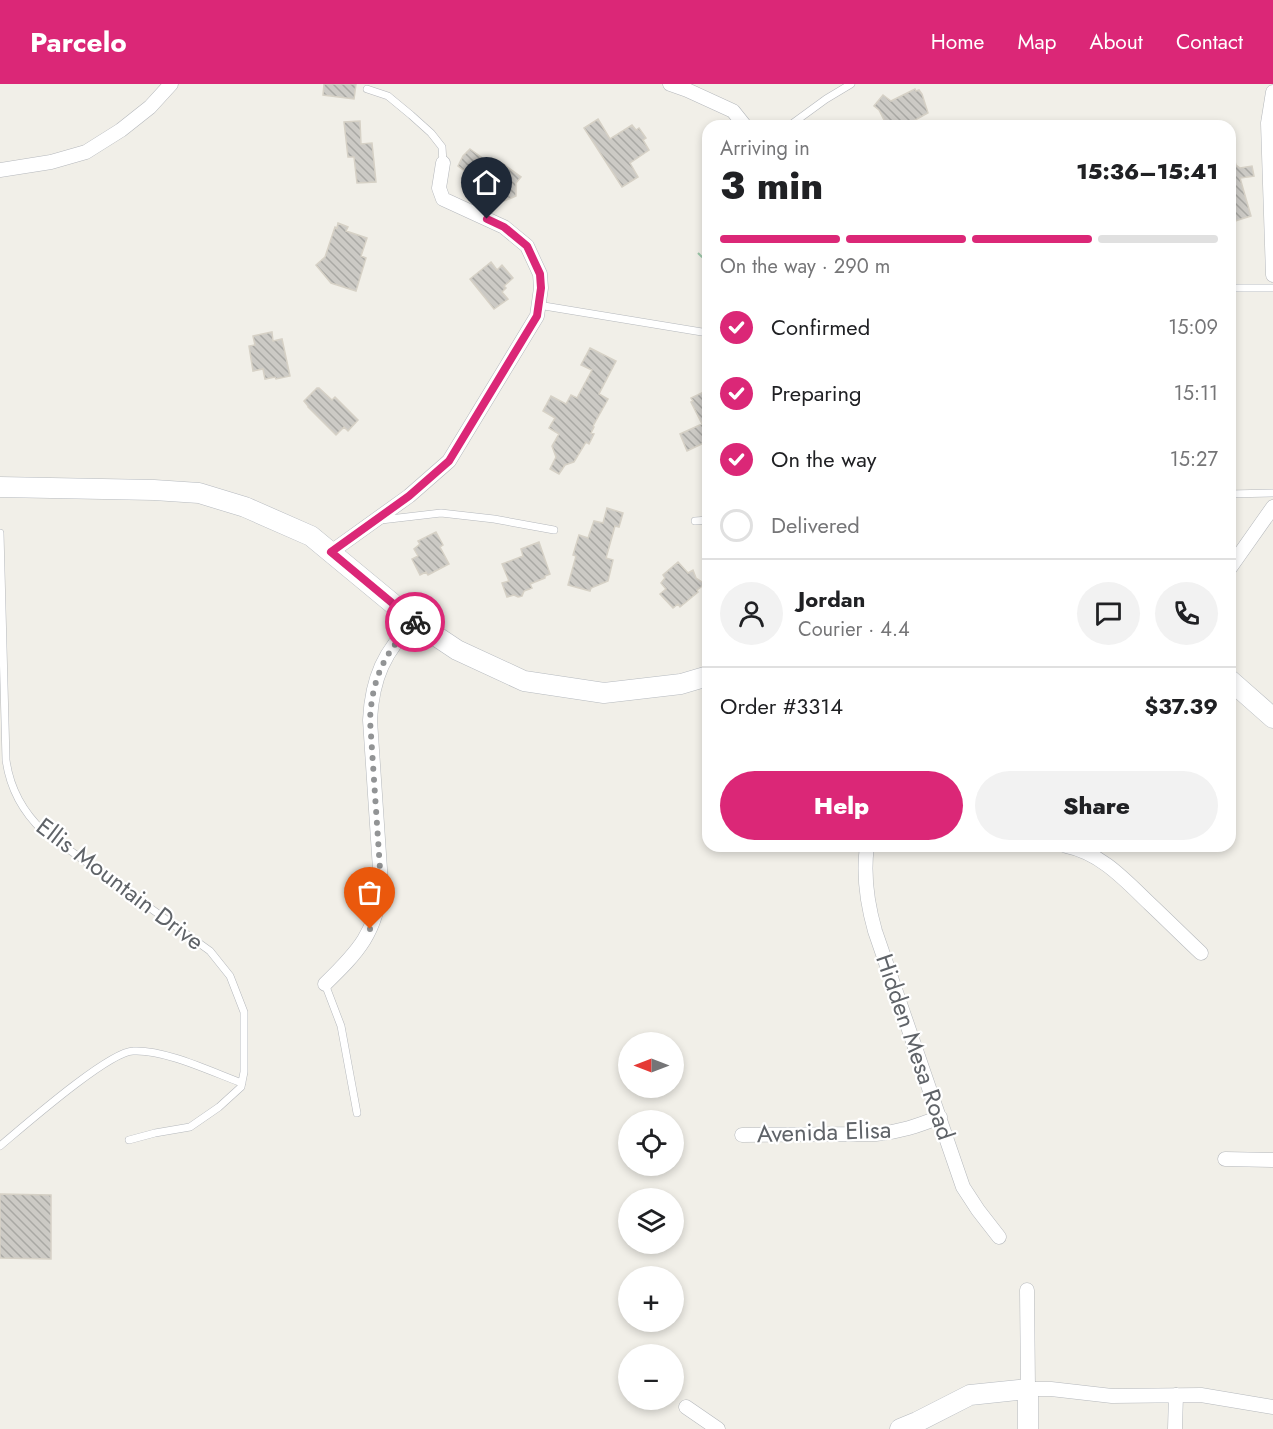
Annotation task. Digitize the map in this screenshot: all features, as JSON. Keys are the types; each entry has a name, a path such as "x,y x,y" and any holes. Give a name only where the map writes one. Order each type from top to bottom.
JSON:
{"street":[{"path":"0,170 51,162 86,152 121,130 150,107 171,84"},
{"path":"670,84 733,111 741,120"},
{"path":"1273,92 1268,123 1273,275"},
{"path":"331,552 413,493 449,461 537,316 541,288 540,274 527,246 504,227 443,199 439,188 443,163"},
{"path":"0,487 199,493 245,507 311,536 415,622 457,650 524,681 604,693 681,684 702,678"},
{"path":"1236,559 1273,507"},
{"path":"325,984 361,946 378,907 381,884 370,720 371,705 384,661 398,640 415,622"},
{"path":"1236,685 1273,718"},
{"name":"Hidden Mesa Road","path":"867,852 865,879 871,918 963,1186 999,1237"},
{"path":"1084,852 1109,866 1201,953"},
{"name":"Avenida Elisa","path":"742,1135 876,1134 912,1128 940,1117"},
{"path":"1225,1159 1273,1160"},
{"path":"1027,1290 1028,1429"},
{"path":"900,1429 970,1395 1028,1389 1051,1389 1112,1396 1201,1395 1273,1407"},
{"path":"1175,1429 1176,1395"},
{"path":"686,1407 718,1429"}],"lane":[{"path":"797,120 850,84"},
{"path":"368,88 388,96 431,133 442,147 443,163"},
{"path":"1236,288 1273,288"},
{"path":"538,305 702,332"},
{"path":"1236,494 1273,493"},
{"path":"375,521 441,513 494,519 554,530"},
{"path":"695,520 702,520"},
{"name":"Ellis Mountain Drive","path":"0,533 6,760 14,792 26,813 44,831 210,951 230,976 244,1012 242,1085"},
{"path":"325,984 341,1026 357,1113"},
{"path":"0,1146 107,1061 131,1050 157,1053 242,1085 219,1107 190,1127 129,1140"}],"path":[{"path":"698,253 702,257"}],"building":[{"path":"324,84 356,84 354,99 323,95"},
{"path":"915,89 919,90 928,113 915,120 884,120 874,106 883,95 891,101"},
{"path":"598,119 610,139 632,125 636,130 639,128 646,138 643,140 649,150 630,163 638,177 622,187 584,128"},
{"path":"360,121 361,144 372,143 376,182 357,183 354,157 348,157 344,122"},
{"path":"470,149 498,169 502,163 521,177 516,183 516,196 504,201 497,195 494,200 486,194 489,189 458,166"},
{"path":"1236,165 1240,168 1252,166 1254,176 1240,178 1251,216 1236,221"},
{"path":"338,223 348,227 346,231 367,238 361,256 366,258 356,291 331,283 316,265 325,257"},
{"path":"491,262 497,270 502,265 513,278 504,286 506,288 502,292 508,299 494,309 470,279"},
{"path":"272,332 273,341 282,339 290,376 265,379 263,369 253,371 249,346 255,345 253,336"},
{"path":"590,348 616,361 599,394 608,399 593,426 591,433 594,434 589,444 586,442 574,462 565,465 559,474 550,469 556,457 552,446 559,434 549,428 555,418 543,411 551,396 566,404 571,395 577,398 592,370 581,365"},
{"path":"317,388 332,400 335,397 358,420 348,431 344,427 336,435 308,407 304,401"},
{"path":"702,393 702,424 691,402 693,401 691,398"},
{"path":"702,424 702,444 687,451 680,434"},
{"path":"607,508 623,513 619,527 615,526 606,558 613,560 608,581 591,588 590,591 568,585 579,535 588,538 594,521 603,523"},
{"path":"436,532 443,545 440,547 449,564 428,575 426,572 420,575 412,559 418,556 414,549 420,544 418,541"},
{"path":"539,542 550,574 530,584 532,588 524,591 522,596 507,597 502,583 509,581 502,564 523,556 521,549"},
{"path":"678,562 688,573 693,570 696,578 702,582 702,586 680,607 678,604 673,608 660,594 666,589 661,583 665,578 663,575"},
{"path":"0,1194 51,1195 51,1259 0,1258"}],"way so far":[{"path":"370,929 378,907 381,884 370,720 373,689 390,650 415,622"}],"route":[{"path":"415,622 331,552 395,507 449,461 537,316 541,288 540,274 527,246 504,227 487,219"}]}
